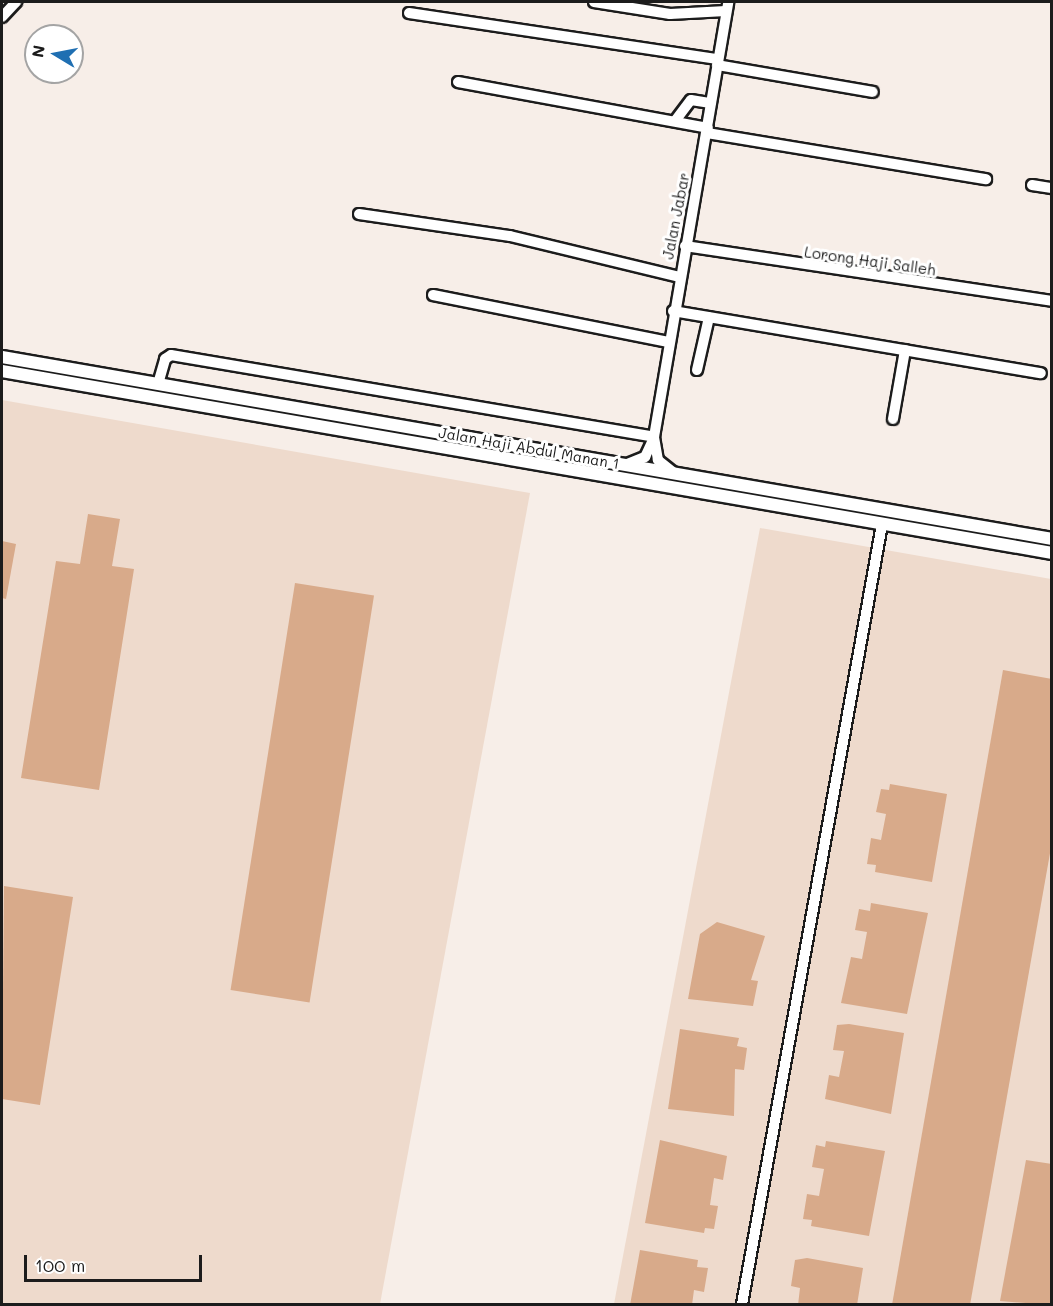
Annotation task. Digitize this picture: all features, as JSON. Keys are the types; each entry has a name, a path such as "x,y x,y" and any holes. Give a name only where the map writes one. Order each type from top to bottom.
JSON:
{"street":[{"path":"2,17 16,2"},
{"path":"594,2 670,14 727,6"},
{"name":"Jalan Jabar","path":"654,437 673,311 707,130 727,6"},
{"path":"409,13 718,62 873,92"},
{"path":"458,82 675,121 707,130 986,179"},
{"path":"675,121 691,100 711,103"},
{"path":"1032,185 1052,188"},
{"path":"359,214 545,243 679,277"},
{"name":"Lorong Haji Salleh","path":"686,246 1052,301"},
{"path":"433,295 668,342"},
{"path":"673,311 1041,374"},
{"path":"697,370 709,317"},
{"path":"893,419 905,350"},
{"path":"160,375 171,355 654,437"},
{"name":"Jalan Haji Abdul Manan 1","path":"2,357 160,375 625,465 1052,538"},
{"name":"Jalan Haji Abdul Manan 1","path":"2,371 1052,553"},
{"path":"625,465 645,457 654,437"},
{"path":"654,437 658,460 676,474"},
{"path":"742,1305 882,524"}],"shaded area":[{"path":"2,400 530,493 380,1304 2,1304"},
{"path":"760,528 1051,579 1051,1304 614,1304"}],"building":[{"path":"88,514 120,519 112,566 134,569 99,790 21,778 56,561 80,564"},
{"path":"2,541 16,544 6,599 2,598"},
{"path":"295,583 374,596 310,1002 231,990"},
{"path":"1003,670 1052,679 1052,842 970,1305 892,1305"},
{"path":"890,784 947,794 932,882 875,872 876,865 867,864 871,838 881,840 886,814 876,812 881,789 889,790"},
{"path":"4,886 73,897 40,1105 2,1099"},
{"path":"871,903 928,913 907,1014 841,1003 851,957 862,959 867,932 855,930 859,909 870,911"},
{"path":"717,922 765,936 751,980 758,981 753,1006 688,999 700,934"},
{"path":"849,1024 904,1033 891,1114 825,1099 829,1075 839,1077 844,1051 833,1050 837,1025"},
{"path":"680,1029 739,1038 737,1046 747,1048 744,1070 735,1069 734,1116 668,1109"},
{"path":"660,1140 727,1156 723,1180 714,1178 710,1205 718,1206 714,1229 705,1228 704,1233 645,1223"},
{"path":"826,1141 885,1151 869,1236 811,1226 812,1220 803,1219 807,1194 819,1196 824,1169 812,1167 816,1145 825,1147"},
{"path":"1026,1160 1052,1164 1052,1305 1000,1301"},
{"path":"640,1250 698,1260 697,1267 708,1268 704,1292 694,1290 692,1305 630,1305"},
{"path":"807,1258 863,1268 857,1305 798,1305 800,1288 791,1286 795,1260"}]}
